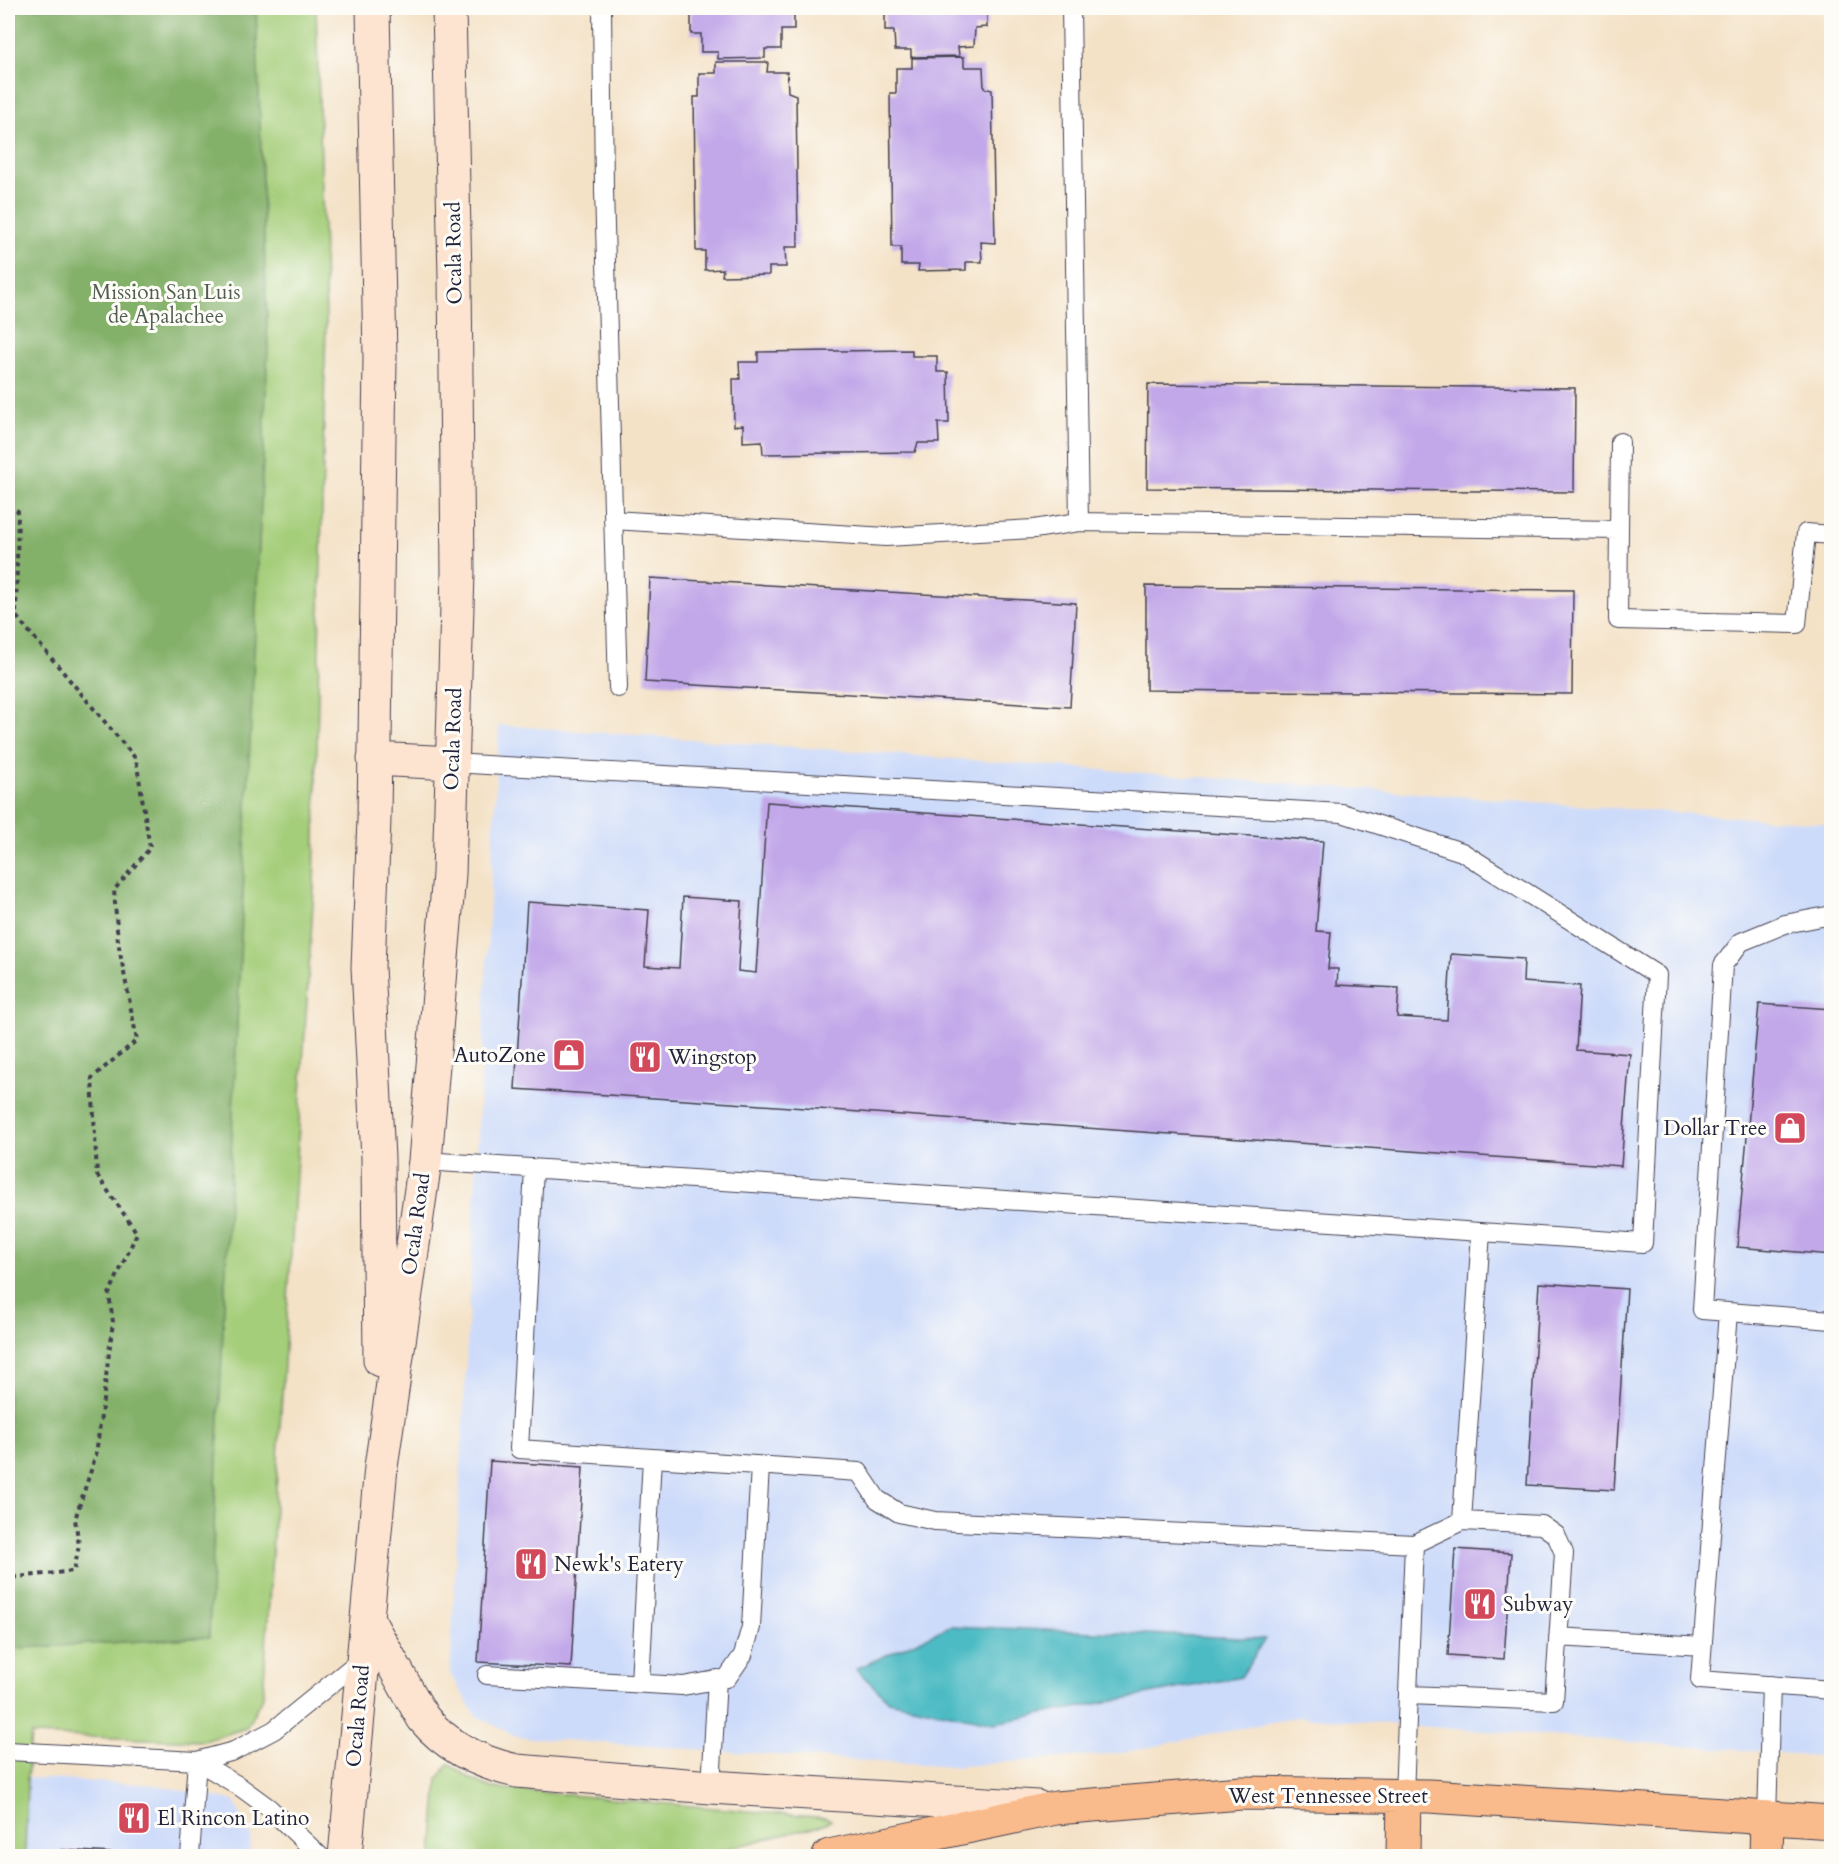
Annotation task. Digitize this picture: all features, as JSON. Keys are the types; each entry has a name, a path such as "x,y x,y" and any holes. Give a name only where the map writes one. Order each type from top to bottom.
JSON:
{"main road":[{"name":"Ocala Road","path":"373,8 380,357 374,759 368,968 378,1158 381,1467"},
{"name":"Ocala Road","path":"345,1857 381,1467 425,1161 449,874 458,573 449,8"},
{"path":"374,759 452,763"},
{"path":"378,1158 425,1161"},
{"path":"368,1620 423,1718 434,1731 468,1755 499,1767 517,1771 711,1787 1056,1808"},
{"name":"West Tennessee Street","path":"829,1857 1056,1808 1241,1793 1404,1795 1832,1822"},
{"path":"1403,1857 1404,1795"},
{"path":"1766,1857 1767,1818"}],"lane":[{"path":"602,8 604,190 618,688"},
{"path":"1071,8 1079,522"},
{"path":"1620,442 1618,620 1797,624 1806,533 1832,535"},
{"path":"613,520 886,537 1034,529 1079,522 1619,530"},
{"path":"425,1161 1642,1244 1657,975 1462,852 1342,813 452,763"},
{"path":"1832,915 1785,924 1741,942 1723,965 1702,1310 1832,1320"},
{"path":"534,1168 519,1449 859,1472 877,1499 899,1513 935,1521 1414,1544 1462,1521 1542,1525 1556,1535 1564,1553 1554,1701 1409,1695"},
{"path":"1462,1521 1481,1232"},
{"path":"1728,1312 1700,1680 1832,1690"},
{"path":"640,1683 652,1458"},
{"path":"487,1675 683,1686 727,1678 743,1655 752,1627 760,1466"},
{"path":"1404,1795 1414,1544"},
{"path":"1558,1636 1702,1646"},
{"path":"8,1751 196,1761 234,1751 274,1730 363,1657"},
{"path":"711,1787 717,1679"},
{"path":"1767,1818 1771,1685"},
{"path":"191,1854 196,1761"},
{"path":"196,1761 239,1786 269,1808 320,1857"}],"path":[{"path":"8,506 18,511 16,616 136,759 150,848 114,891 118,942 137,1040 92,1078 97,1175 137,1233 109,1294 113,1322 96,1455 75,1520 79,1545 74,1571 8,1578"}],"shaded area":[{"path":"499,725 1831,824 1831,1757 1298,1717 1121,1753 952,1767 517,1737 476,1716 450,1674"},
{"name":"El Rincon Latino","path":"27,1778 156,1785 234,1801 251,1836 250,1856 25,1856"}],"green space":[{"name":"Mission San Luis de Apalachee","path":"8,8 316,8 326,317 314,888 263,1696 246,1728 204,1741 31,1735 27,1778 25,1856 8,1856"},
{"name":"Mission San Luis de Apalachee","path":"8,8 256,8 268,349 209,1637 8,1649"},
{"path":"449,1764 471,1779 492,1788 831,1820 826,1824 698,1856 432,1856 438,1778"}],"water":[{"path":"950,1626 1265,1639 1241,1677 994,1723 889,1701 856,1669"}],"building":[{"path":"691,8 794,8 794,30 781,30 781,49 765,49 765,58 718,59 718,52 701,52 701,34 691,34"},
{"path":"885,8 987,8 987,27 975,28 974,46 958,47 959,56 911,57 911,50 895,50 894,31 885,31"},
{"path":"964,57 964,67 983,67 984,88 992,90 995,243 981,242 982,262 966,262 966,270 918,271 919,265 901,265 901,247 892,247 890,93 896,93 896,68 912,68 912,58"},
{"path":"716,62 768,62 767,72 787,72 788,92 796,95 798,247 785,247 786,267 769,267 769,275 722,276 723,269 705,270 705,251 696,251 694,97 699,97 699,73 716,73"},
{"path":"912,350 912,356 937,356 937,372 948,372 949,423 938,423 939,443 918,443 915,452 763,454 762,441 743,442 743,425 734,426 733,379 740,379 739,362 758,362 758,352"},
{"path":"1148,384 1575,388 1574,492 1147,488"},
{"path":"650,578 1076,603 1070,707 645,682"},
{"path":"1146,586 1573,590 1572,694 1146,690"},
{"path":"767,802 1323,841 1316,931 1331,932 1328,969 1338,969 1337,985 1399,988 1397,1017 1447,1020 1451,954 1524,959 1523,982 1580,986 1576,1050 1630,1054 1621,1166 515,1089 527,902 649,910 645,966 679,968 683,897 742,901 738,971 756,973"},
{"name":"Dollar Tree","path":"1759,1004 1832,1009 1832,1255 1737,1247"},
{"path":"1539,1283 1627,1289 1614,1490 1527,1485"},
{"name":"Newk's Eatery","path":"490,1461 583,1467 571,1667 478,1662"},
{"name":"Subway","path":"1455,1549 1511,1553 1504,1659 1448,1655"},
{"path":"61,1850 112,1853 112,1856 61,1856"}],"place":[{"name":"AutoZone","path":"569,1055"},
{"name":"Wingstop","path":"645,1057"},
{"name":"Dollar Tree","path":"1790,1128"},
{"name":"Newk's Eatery","path":"531,1564"},
{"name":"Subway","path":"1480,1604"},
{"name":"El Rincon Latino","path":"134,1818"}]}
